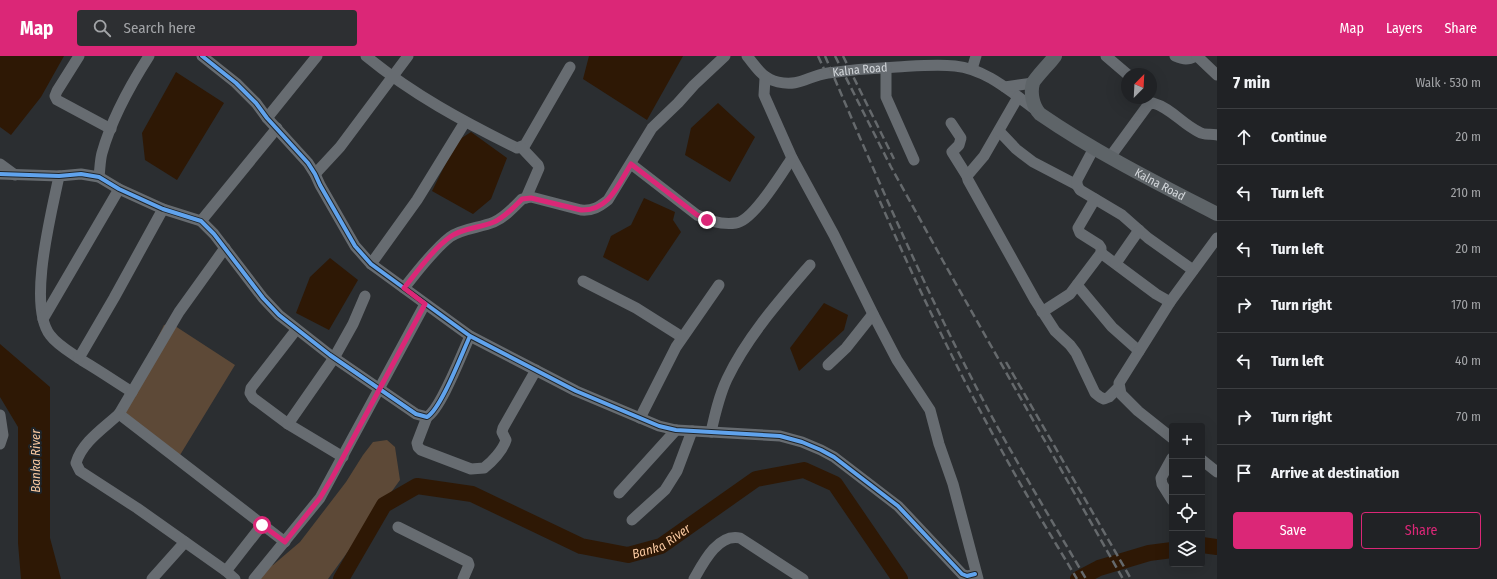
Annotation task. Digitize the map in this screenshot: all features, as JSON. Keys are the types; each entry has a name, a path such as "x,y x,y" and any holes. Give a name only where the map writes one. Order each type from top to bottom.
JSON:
{"main road":[{"path":"1036,110 1033,100 1033,82 1055,56"},
{"name":"Kalna Road","path":"1036,110 1060,128 1094,148 1217,214"}],"street":[{"path":"79,56 55,96 57,100 111,129"},
{"path":"99,177 102,154 111,129 138,73 149,56"},
{"path":"203,56 236,83 256,103 315,174 355,246 371,264 470,336 576,391 659,426 676,430 780,436 802,442 821,450 834,457 898,506 962,574 977,576 953,484 939,444 930,410 897,360 834,235 792,158 764,95 765,78 747,56"},
{"path":"267,118 317,56"},
{"path":"366,56 412,89 465,122 517,148 525,145 570,67"},
{"path":"315,174 340,147 408,56"},
{"path":"404,288 426,261 449,238 457,233 494,222 505,216 522,199 531,198 589,211 598,208 608,200 652,128 725,56"},
{"path":"972,69 976,56"},
{"path":"1106,56 1121,69"},
{"path":"1175,56 1183,60 1197,56 1217,75"},
{"name":"Kalna Road","path":"765,78 794,84 820,75 850,70 886,68 916,61 972,69 1005,87 1036,110"},
{"path":"886,68 886,97 914,160"},
{"path":"1005,87 1033,82"},
{"path":"966,176 984,156 1018,97"},
{"path":"1157,103 1198,132 1206,136 1214,134 1217,135"},
{"path":"1110,157 1149,104"},
{"path":"371,264 417,200 465,122"},
{"path":"951,123 961,138 959,145 952,152 1042,312 1055,331 1076,353 1095,393 1100,398 1104,399 1109,397 1119,388"},
{"path":"201,221 277,128"},
{"path":"999,131 1016,149 1033,162 1077,185 1080,190 1122,215 1139,230 1193,270"},
{"path":"521,147 538,165 526,198"},
{"path":"1077,185 1077,180 1094,148"},
{"path":"631,164 697,215 707,220 720,223 737,223 745,220 755,210 792,158"},
{"path":"0,164 15,175"},
{"path":"0,174 59,176 81,174 99,177 119,189 163,208 201,221 225,248 264,298 279,315 296,330 379,390 416,414 427,417"},
{"path":"59,176 42,266 40,305 43,319 49,334 61,346 132,392"},
{"path":"43,319 119,189"},
{"path":"1042,312 1067,297 1101,253 1101,248 1099,245 1078,230 1095,199"},
{"path":"79,358 129,272 163,208"},
{"path":"1116,264 1139,230"},
{"path":"1169,436 1138,411 1121,394 1119,388 1121,380 1170,302 1217,238"},
{"path":"225,248 180,312 119,414 86,444 78,454 76,463 80,471 226,571 235,579"},
{"path":"1101,253 1156,294 1170,302"},
{"path":"711,432 719,400 727,379 738,360 750,340 776,304 810,265"},
{"path":"583,281 636,308 682,337"},
{"path":"640,418 676,347 719,285"},
{"path":"1077,285 1112,327 1139,351"},
{"path":"288,424 334,358 353,324 366,296"},
{"path":"254,579 320,498 425,304"},
{"path":"828,365 846,348 873,314"},
{"path":"296,330 252,388 250,393 253,398 288,424 343,457"},
{"path":"470,336 446,390 434,410 427,417 417,443 418,447 422,450 471,469 484,468 493,460 504,445 506,440 502,432 503,428 536,370"},
{"path":"119,414 285,542"},
{"path":"0,415 3,435 0,444"},
{"path":"619,493 676,430"},
{"path":"632,520 665,490 677,471 692,431"},
{"path":"1169,495 1162,484 1161,478 1171,459"},
{"path":"1205,462 1217,472"},
{"path":"226,571 262,525"},
{"path":"398,527 468,562 469,565 463,579"},
{"path":"694,579 703,564 716,548 727,539 735,537 740,538 803,579"},
{"path":"152,579 184,542"}],"shaded area":[{"path":"172,324 235,365 180,455 119,414 164,325"},
{"path":"387,440 395,447 400,480 328,579 252,579 262,568 273,565 300,542 346,482 373,442"}],"water":[{"path":"0,56 64,56 41,97 11,135 0,127"},
{"path":"589,56 683,56 647,120 583,79"},
{"path":"176,72 224,103 177,180 145,160 142,133"},
{"path":"718,103 755,137 730,182 685,155 691,128"},
{"path":"471,132 507,158 491,199 473,214 432,191 457,141"},
{"path":"644,198 675,212 673,220 681,232 648,281 603,257 611,236 631,225"},
{"path":"330,258 358,280 329,330 296,313 310,277"},
{"path":"824,303 848,315 844,330 799,371 790,348"},
{"path":"0,344 50,387 50,538 61,579 21,579 18,543 18,427 0,397"}],"waterway":[{"name":"Banka River","path":"341,579 384,505 417,486 472,494 581,546 628,555 661,546 756,479 804,470 835,484 900,579"},
{"name":"Banka River","path":"1205,545 1217,547"},
{"name":"Banka River","path":"1078,579 1099,568 1149,553 1169,550"}],"railway":[{"path":"818,56 824,69"},
{"path":"825,56 895,218 951,337 998,428 1086,579"},
{"path":"835,56 891,167 1123,579"},
{"path":"843,56 894,159"},
{"path":"875,190 920,290 969,389 1012,469 1077,579"},
{"path":"1006,362 1131,579"}],"cycle path":[{"path":"202,56 236,83 256,103 267,118 308,163 355,246 371,264 470,336 576,391 659,426 676,430 780,436 802,442 821,450 834,457 898,506 962,574 967,576 975,574"},
{"path":"0,174 59,176 81,174 99,177 119,189 163,209 201,221 214,234 263,298 279,315 330,355 416,414 427,417 433,412 451,380 470,336"}],"route":[{"path":"262,525 285,542 320,498 425,304 404,288 426,261 449,238 457,233 494,222 505,216 522,199 526,198 581,210 589,211 598,208 608,200 631,164 697,215 707,220"}]}
